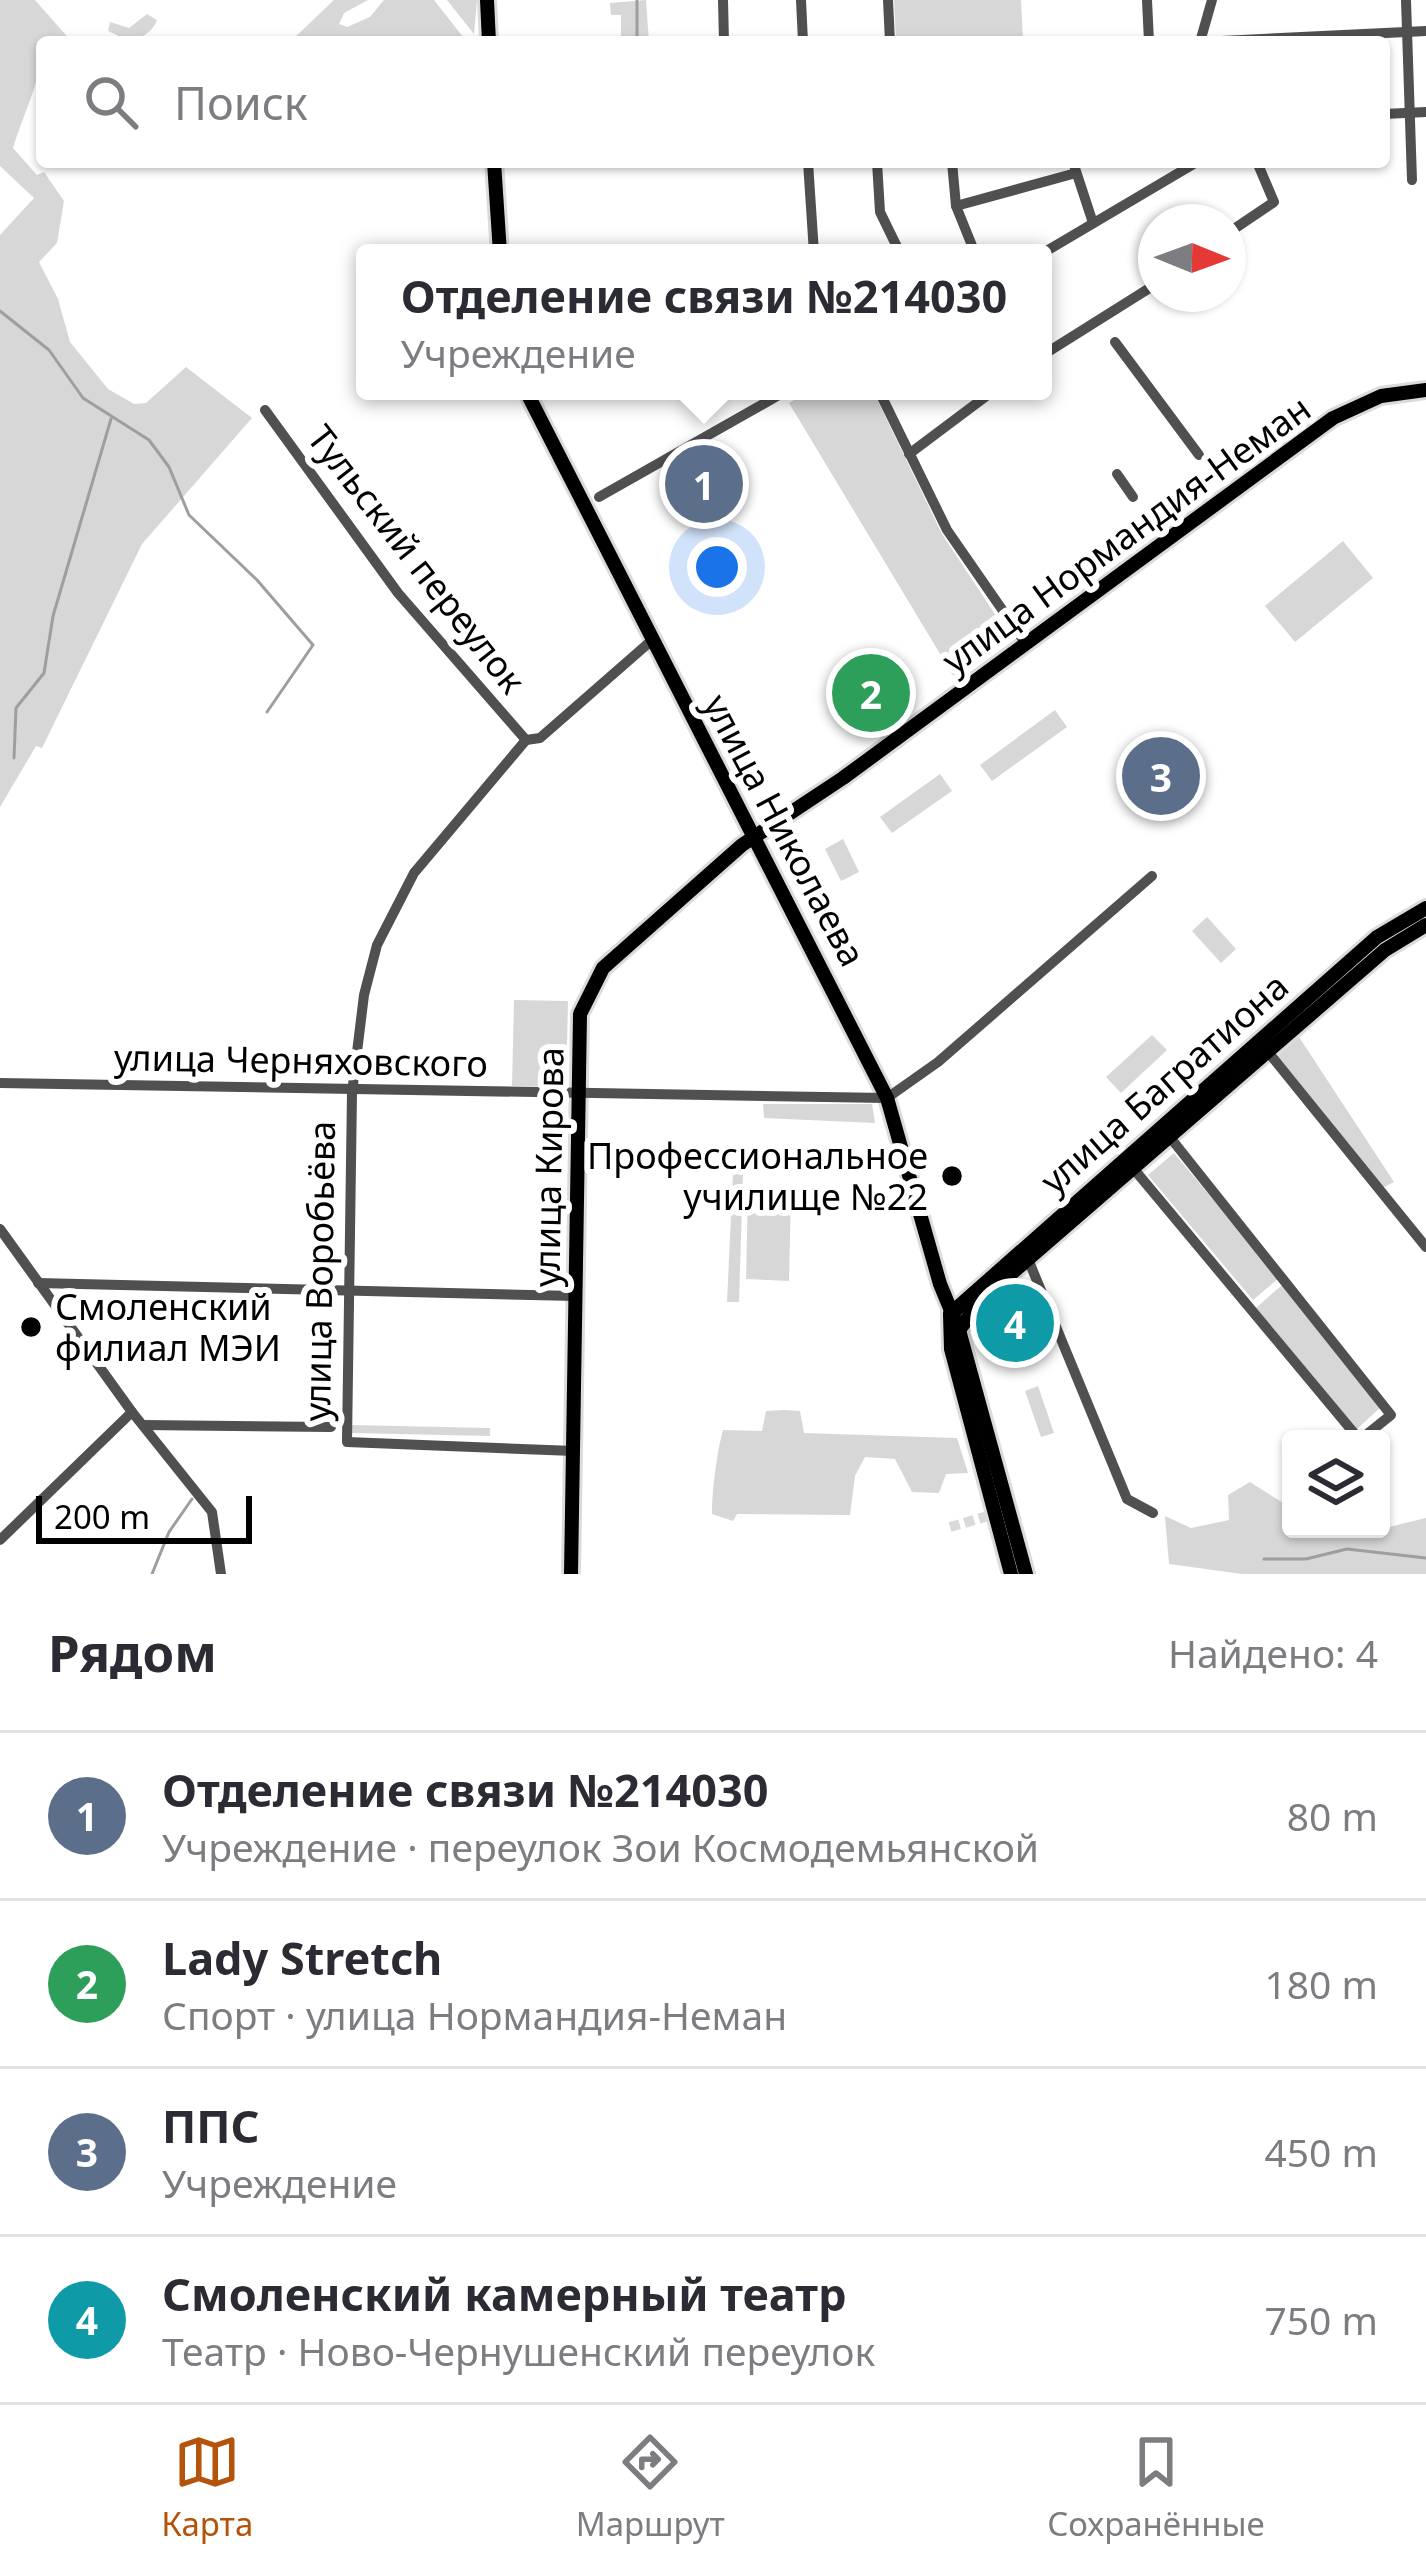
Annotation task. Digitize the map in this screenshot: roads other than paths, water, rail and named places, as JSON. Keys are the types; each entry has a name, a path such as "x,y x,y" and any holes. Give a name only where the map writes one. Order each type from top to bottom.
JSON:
{"main road":[{"path":"487,0 489,36"},
{"path":"494,168 499,244"},
{"name":"улица Нормандия-Неман","path":"755,836 1333,418 1381,396 1426,391"},
{"name":"улица Николаева","path":"530,400 887,1098 940,1284 958,1311 951,1349 1011,1574"},
{"name":"улица Кирова","path":"572,1574 580,1014 588,989 603,968 755,836"},
{"name":"улица Багратиона","path":"958,1311 1028,1258 1169,1136 1377,937 1426,908"},
{"name":"улица Багратиона","path":"1012,1523 959,1330 958,1311 974,1289 1263,1046 1385,950 1426,925"},
{"path":"940,1284 958,1294 974,1289"},
{"path":"1012,1523 1026,1574"}],"street":[{"path":"723,0 724,36"},
{"path":"802,0 803,36"},
{"path":"888,0 890,36"},
{"path":"1147,0 1149,36"},
{"path":"1203,36 1212,0"},
{"path":"1406,0 1412,180"},
{"path":"1325,36 1426,31"},
{"path":"1390,114 1426,112"},
{"path":"808,168 813,244"},
{"path":"877,168 880,212 896,244"},
{"path":"953,168 956,206 971,244"},
{"path":"956,206 1071,168"},
{"path":"1074,168 1093,223"},
{"path":"1052,248 1187,168"},
{"path":"1246,222 1271,207 1271,191 1260,168"},
{"path":"1052,349 1138,295"},
{"path":"1115,343 1198,455"},
{"path":"601,500 776,400"},
{"path":"883,400 947,530 1026,644"},
{"path":"909,454 981,400"},
{"name":"Тульский переулок","path":"265,410 398,593 526,740"},
{"path":"1117,474 1133,497"},
{"name":"улица Воробьёва","path":"574,1451 347,1442 352,1093 364,995 377,945 414,873 526,740 540,738 651,641"},
{"path":"887,1098 938,1063 1152,877"},
{"path":"1263,1046 1426,1247"},
{"name":"улица Черняховского","path":"0,1084 887,1098"},
{"path":"1169,1136 1391,1414 1371,1430"},
{"path":"1133,1168 1352,1430"},
{"path":"0,1229 132,1412 212,1511 221,1574"},
{"path":"1028,1258 1126,1499 1153,1513"},
{"path":"38,1283 575,1296"},
{"path":"0,1540 132,1412"},
{"path":"142,1425 331,1427"},
{"path":"995,1514 1012,1523"}],"waterway":[{"path":"637,0 637,36"},
{"path":"0,311 49,350 83,398 149,440 169,467 189,515 257,580 313,645 267,712"},
{"path":"14,758 16,708 44,673 53,616 111,419"},
{"path":"152,1574 169,1532 192,1499"},
{"path":"1264,1559 1306,1559 1347,1549 1426,1558"}],"tunnel":[{"path":"950,1527 995,1514"}],"tram line":[{"path":"1016,1574 956,1350 958,1316 1013,1260 1379,942 1426,914"}],"place":[{"name":"Отделение связи №214030","path":"704,484"},
{"name":"Lady Stretch","path":"871,693"},
{"name":"ППС","path":"1161,776"},
{"name":"Профессиональное училище №22","path":"952,1176"},
{"name":"Смоленский камерный театр","path":"1015,1323"},
{"name":"Смоленский филиал МЭИ","path":"31,1327"}]}
